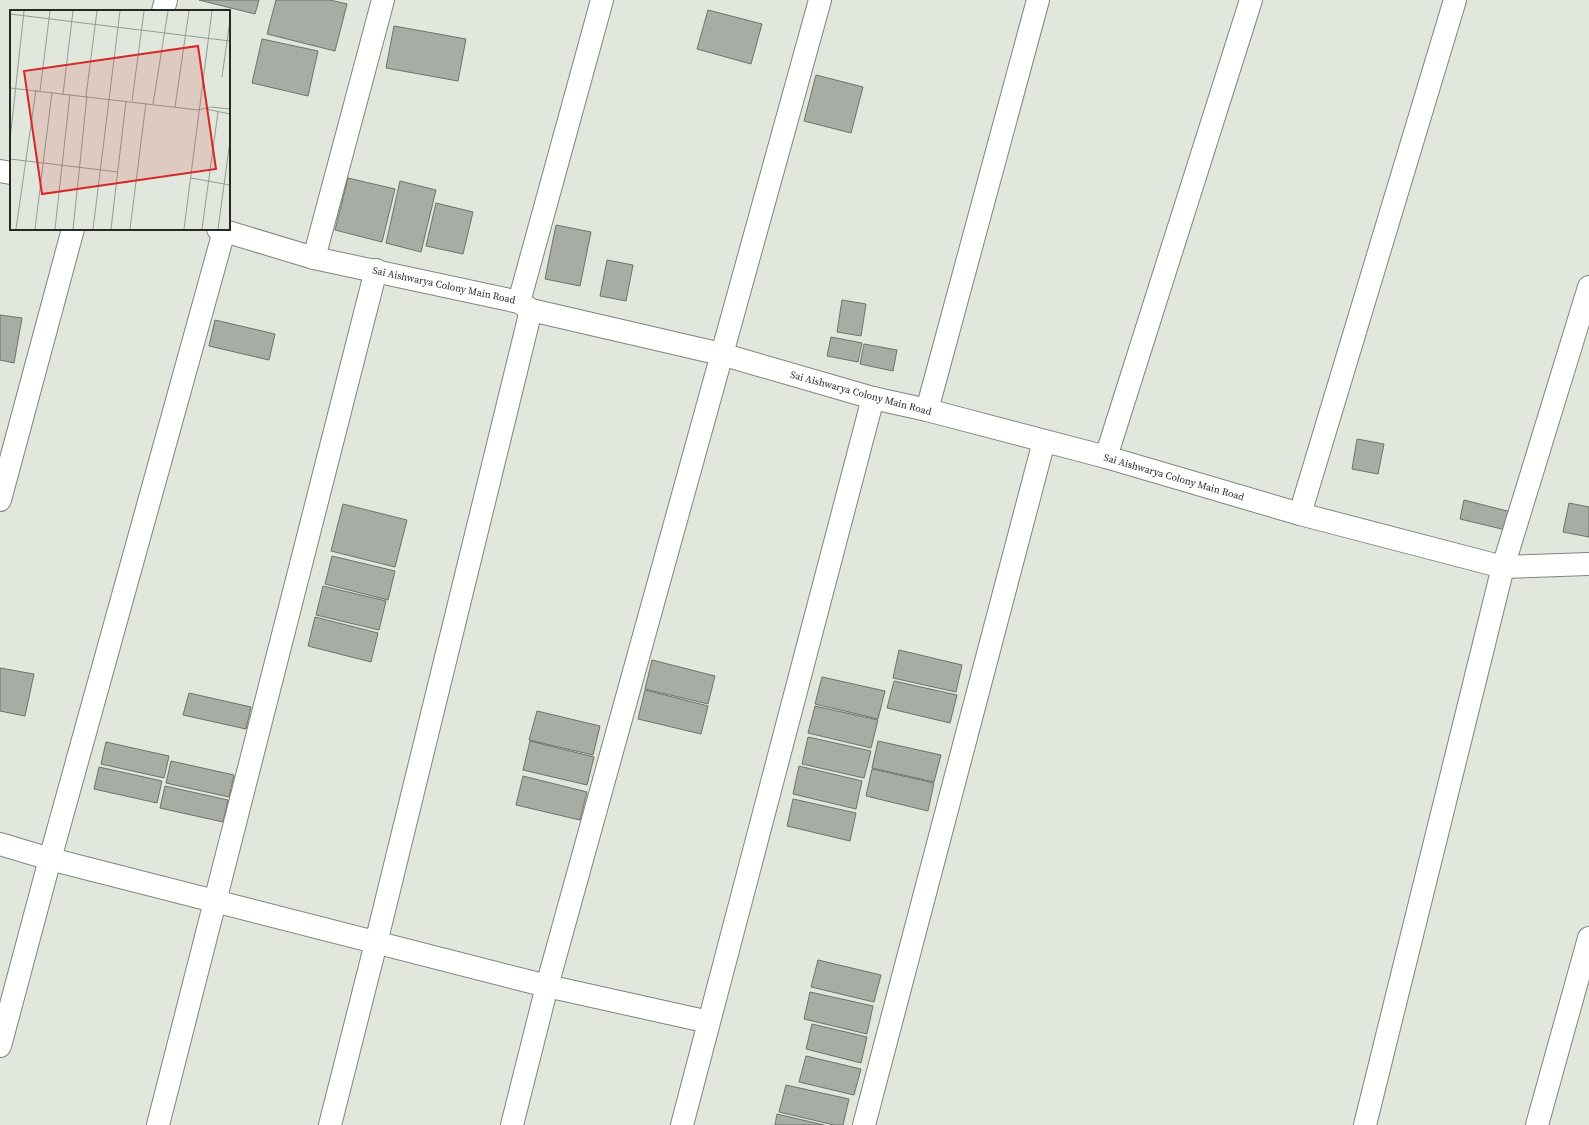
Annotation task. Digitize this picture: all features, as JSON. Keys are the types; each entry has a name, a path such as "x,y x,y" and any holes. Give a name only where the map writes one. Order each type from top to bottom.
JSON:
{"street":[{"path":"163,10 166,0"},
{"path":"314,258 383,0"},
{"path":"330,1125 376,943 525,306 602,0"},
{"path":"512,1125 547,986 820,0"},
{"path":"927,410 1038,0"},
{"path":"1106,457 1251,0"},
{"path":"1300,514 1455,0"},
{"path":"0,170 10,173"},
{"path":"0,500 73,230"},
{"path":"0,1046 221,230"},
{"name":"Sai Aishwarya Colony Main Road","path":"221,230 314,258 376,270 721,354 873,398 927,410 1106,457 1300,514 1503,567 1589,564"},
{"path":"158,1125 376,270"},
{"path":"1365,1125 1503,567 1589,287"},
{"path":"682,1125 873,398"},
{"path":"864,1125 1044,441"},
{"path":"1560,566 1589,577"},
{"path":"0,844 50,859 547,986 709,1022"},
{"path":"1537,1125 1589,938"}],"building":[{"path":"199,0 259,0 255,14"},
{"path":"276,0 330,0 347,4 335,51 267,34"},
{"path":"708,10 762,24 751,64 697,49"},
{"path":"394,26 466,39 458,81 386,68"},
{"path":"262,39 318,51 308,96 252,83"},
{"path":"816,75 863,87 851,133 804,121"},
{"path":"348,178 395,189 382,242 335,230"},
{"path":"400,181 436,190 421,252 386,243"},
{"path":"436,203 473,212 463,254 426,246"},
{"path":"556,225 591,232 580,286 545,279"},
{"path":"607,260 633,265 626,301 600,296"},
{"path":"842,300 866,304 861,336 837,332"},
{"path":"0,315 22,318 14,363 0,360"},
{"path":"215,320 275,334 269,360 209,346"},
{"path":"831,337 862,343 858,362 827,356"},
{"path":"864,344 897,350 893,371 860,364"},
{"path":"1357,439 1384,444 1378,474 1352,469"},
{"path":"1464,500 1511,512 1506,530 1460,519"},
{"path":"1569,503 1589,507 1589,537 1563,532"},
{"path":"343,504 407,520 395,567 331,551"},
{"path":"332,556 395,571 388,600 325,584"},
{"path":"323,586 386,601 379,630 316,615"},
{"path":"315,617 378,633 371,662 308,646"},
{"path":"899,650 962,665 956,692 893,678"},
{"path":"652,660 715,676 708,704 645,689"},
{"path":"0,668 34,674 25,716 0,711"},
{"path":"822,677 885,691 878,719 815,704"},
{"path":"894,681 957,695 950,723 887,708"},
{"path":"645,690 708,706 701,734 638,719"},
{"path":"189,693 251,707 246,729 183,715"},
{"path":"815,706 878,720 871,748 808,733"},
{"path":"537,711 600,726 593,755 529,740"},
{"path":"808,737 871,751 864,778 802,764"},
{"path":"530,741 594,757 587,785 523,770"},
{"path":"878,741 941,755 934,782 872,768"},
{"path":"106,742 169,756 164,778 101,764"},
{"path":"171,761 234,775 229,797 166,783"},
{"path":"799,766 862,781 856,809 793,794"},
{"path":"99,767 162,781 157,803 94,789"},
{"path":"872,769 934,783 928,811 866,796"},
{"path":"523,776 587,792 580,820 516,805"},
{"path":"165,786 228,800 223,822 160,808"},
{"path":"793,799 856,813 850,841 787,826"},
{"path":"818,960 881,975 874,1002 811,987"},
{"path":"810,992 873,1006 867,1034 804,1019"},
{"path":"812,1024 867,1037 861,1063 806,1049"},
{"path":"806,1056 861,1069 854,1095 799,1082"},
{"path":"786,1085 849,1099 843,1125 834,1125 779,1112"},
{"path":"777,1114 824,1125 775,1125"}]}
